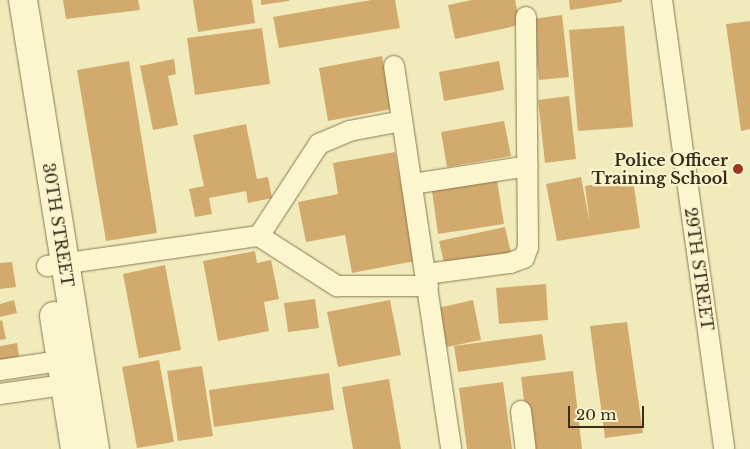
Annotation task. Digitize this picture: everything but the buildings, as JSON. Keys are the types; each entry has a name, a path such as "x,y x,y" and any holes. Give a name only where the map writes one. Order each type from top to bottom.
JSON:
{"main road":[{"name":"30TH STREET","path":"11,0 56,265 95,449"},
{"name":"30TH STREET","path":"23,0 56,265 62,373 74,449"}],"street":[{"name":"29TH STREET","path":"662,0 724,449"},
{"path":"56,265 259,236 337,286 427,280 524,258 528,246 526,17"},
{"path":"394,66 451,449"},
{"path":"259,236 319,144 349,131 402,121"},
{"path":"412,184 528,166"},
{"path":"0,370 62,373"},
{"path":"0,394 62,373"},
{"path":"520,411 526,449"}],"place":[{"name":"Police Officer Training School","path":"738,169"}]}
